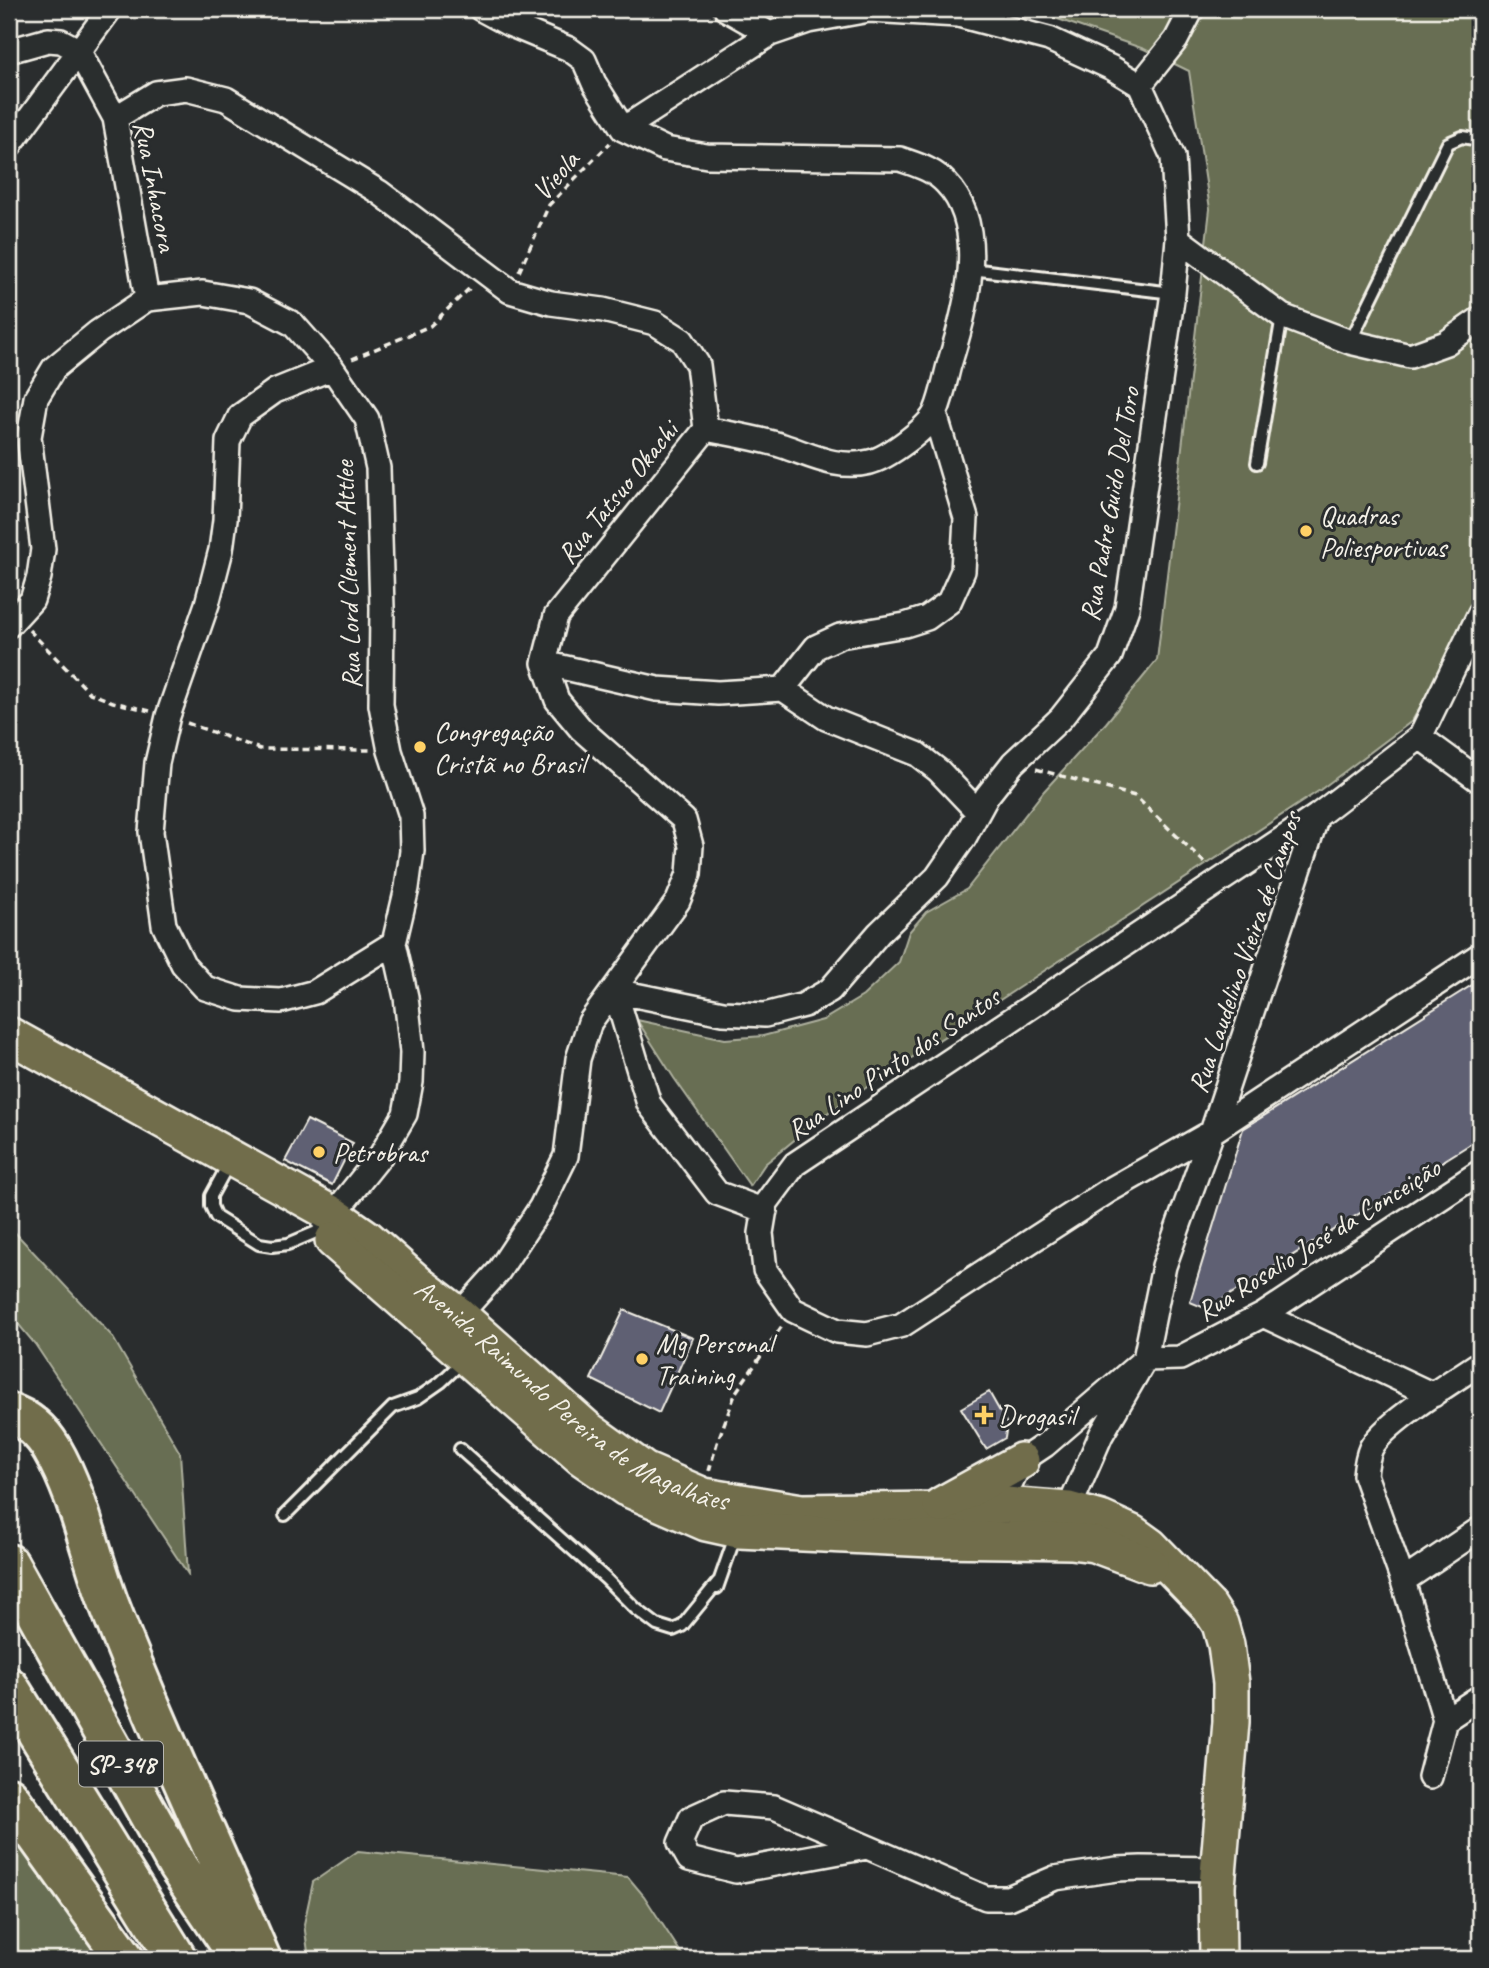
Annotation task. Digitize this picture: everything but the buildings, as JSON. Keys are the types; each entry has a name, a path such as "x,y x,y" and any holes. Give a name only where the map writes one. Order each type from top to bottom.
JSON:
{"highway":[{"path":"9,1413 28,1422 41,1434 65,1478 119,1628 166,1745 261,1959"},
{"name":"SP-348","path":"9,1564 178,1867 240,1959"},
{"name":"SP-348","path":"9,1687 177,1959"},
{"path":"9,1797 125,1959"}],"main road":[{"name":"Avenida Raimundo Pereira de Magalhães","path":"9,1035 227,1167 327,1223 367,1238 421,1286 455,1336 581,1457 626,1488 706,1522 802,1512 932,1510 1005,1505 1069,1510 1101,1519 1132,1533 1150,1546 1209,1607 1220,1624 1226,1645 1231,1684 1231,1722 1218,1869 1218,1959"},
{"name":"Avenida Raimundo Pereira de Magalhães","path":"9,1059 227,1167"},
{"name":"Avenida Raimundo Pereira de Magalhães","path":"455,1336 643,1470 704,1496 742,1517 849,1536 1094,1544 1185,1582"},
{"path":"932,1510 1021,1461"}],"street":[{"path":"9,146 110,9"},
{"path":"481,9 569,49 584,60 594,83 624,130 665,149 706,156 900,159 929,168 947,184 963,209 971,269 960,329 935,414 906,442 874,462 853,466 831,463 784,446 706,429"},
{"path":"726,9 769,34"},
{"path":"624,130 769,34 808,21 869,10 958,15 1049,39 1112,68 1140,85 1176,40 1192,9"},
{"path":"9,51 48,40 61,41 78,50"},
{"name":"Rua Inhacora","path":"78,50 115,118 147,299"},
{"name":"Rua Padre Guido Del Toro","path":"615,991 723,1013 765,1015 804,1005 830,990 879,933 937,877 964,838 987,796 1013,763 1061,719 1110,656 1127,608 1173,293 1178,239 1172,158 1140,85"},
{"name":"Rua Tatsuo Okachi","path":"115,118 156,93 187,89 226,99 379,192 510,291 551,303 603,310 655,323 682,340 698,365 706,429 556,617 544,663"},
{"path":"1178,239 1282,316 1350,342 1410,356 1446,343 1480,319"},
{"name":"Rua Lord Clement Attlee","path":"9,625 32,600 39,577 43,549 29,437 36,398 54,368 98,332 147,299 203,293 249,301 293,324 332,368 366,419 378,468 382,608 381,705 390,751 411,816 412,851 407,888 394,943 406,997 412,1052 411,1082 405,1114 381,1154 327,1223"},
{"path":"332,368 275,391 240,416 228,441 221,550 206,604 168,716 157,763 151,832 164,925 183,964 205,988 240,999 281,1001 315,992 394,943"},
{"path":"783,689 816,647 840,636 905,625 927,618 949,602 963,571 965,518 935,414"},
{"name":"Rua Laudelino Vieira de Campos","path":"1145,1359 1164,1266 1212,1132 1317,816 1420,737 1480,613"},
{"path":"544,663 657,689 718,693 783,689 826,718 917,754 939,771 978,812"},
{"path":"455,1336 541,1208 566,1156 579,1059 590,1022 678,901 689,874 691,846 684,820 581,729 557,700 544,663"},
{"path":"1420,737 1480,781"},
{"name":"Rua Lino Pinto dos Santos","path":"1317,816 794,1164 766,1203 761,1233 765,1270 793,1310 837,1331 867,1334 902,1325 1108,1191 1212,1132 1480,956"},
{"path":"615,991 649,1104 717,1193 765,1211"},
{"name":"Rua Rosalio José da Conceição","path":"1145,1359 1180,1358 1263,1315 1480,1172"},
{"path":"1263,1315 1433,1395"},
{"path":"1002,1540 1005,1505 1010,1485 1021,1461 1045,1445 1145,1359"},
{"path":"1048,1541 1069,1510 1101,1435 1145,1359"},
{"path":"1430,1777 1445,1720 1403,1581 1365,1475 1366,1461 1372,1446 1385,1430 1480,1363"},
{"path":"1403,1581 1480,1529"},
{"path":"1445,1720 1480,1697"},
{"path":"867,1847 736,1871 688,1859 680,1843 691,1818 724,1803 774,1807 986,1898 1008,1898 1055,1878 1117,1870 1218,1869"}],"lane":[{"path":"1350,342 1448,143 1462,137 1480,140"},
{"path":"971,269 1173,293"},
{"path":"1257,463 1282,316"},
{"path":"227,1167 211,1196 211,1206 216,1217 259,1244 288,1244 327,1223"},
{"path":"285,1515 393,1407 418,1398 441,1382 455,1336"},
{"path":"460,1449 636,1609 657,1625 673,1630 682,1626 717,1586 742,1517"}],"path":[{"path":"1101,9 1105,14 1118,9"},
{"name":"Vieola","path":"510,291 549,205 624,130"},
{"path":"332,368 429,326 486,272"},
{"path":"1013,763 1135,796 1222,879"},
{"path":"704,1496 717,1443 736,1392 793,1310"}],"green space":[{"path":"1029,9 1480,9 1480,583 1451,652 1412,721 1320,790 826,1114 765,1164 750,1186 637,1020 725,1039 763,1036 823,1020 863,996 899,962 909,932 926,912 967,889 1044,791 1106,723 1157,660 1210,209 1189,71 1144,49"},
{"path":"9,1226 112,1336 180,1453 188,1574 35,1344 9,1313"},
{"path":"9,1824 106,1959 9,1959"},
{"path":"358,1851 628,1877 644,1896 685,1959 309,1959 304,1924 313,1882"}],"place":[{"name":"Quadras Poliesportivas","path":"1306,531"},
{"name":"Congregação Cristã no Brasil","path":"420,747"},
{"name":"Petrobras","path":"319,1152"},
{"name":"Mg Personal Training","path":"642,1359"},
{"name":"Drogasil","path":"984,1415"}]}
